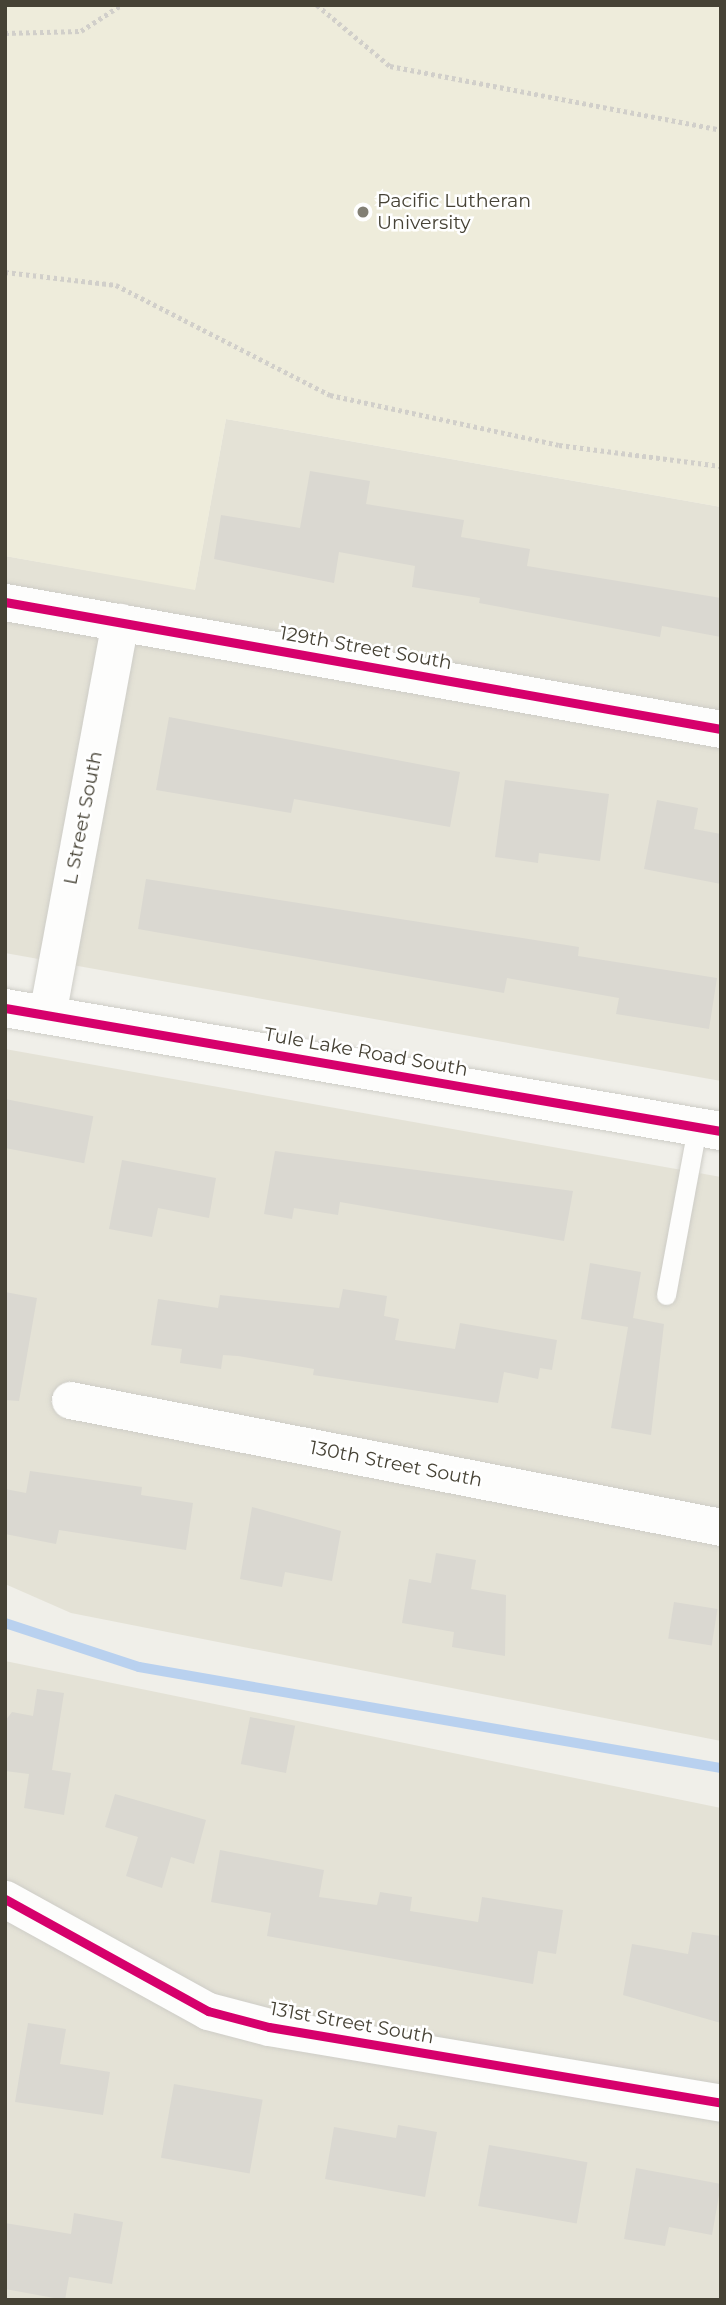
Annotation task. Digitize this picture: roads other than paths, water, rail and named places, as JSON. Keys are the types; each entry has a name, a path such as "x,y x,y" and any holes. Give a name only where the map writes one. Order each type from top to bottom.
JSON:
{"street":[{"name":"129th Street South","path":"5,602 721,729"},
{"name":"L Street South","path":"47,1015 120,622"},
{"name":"Tule Lake Road South","path":"5,1008 709,1129"},
{"name":"130th Street South","path":"71,1400 721,1527"},
{"name":"131st Street South","path":"5,1899 208,2011 269,2027 721,2103"}],"lane":[{"path":"666,1295 709,1129"}],"waterway":[{"path":"5,1623 139,1667 721,1768"}],"place":[{"name":"Pacific Lutheran University","path":"363,212"}]}
